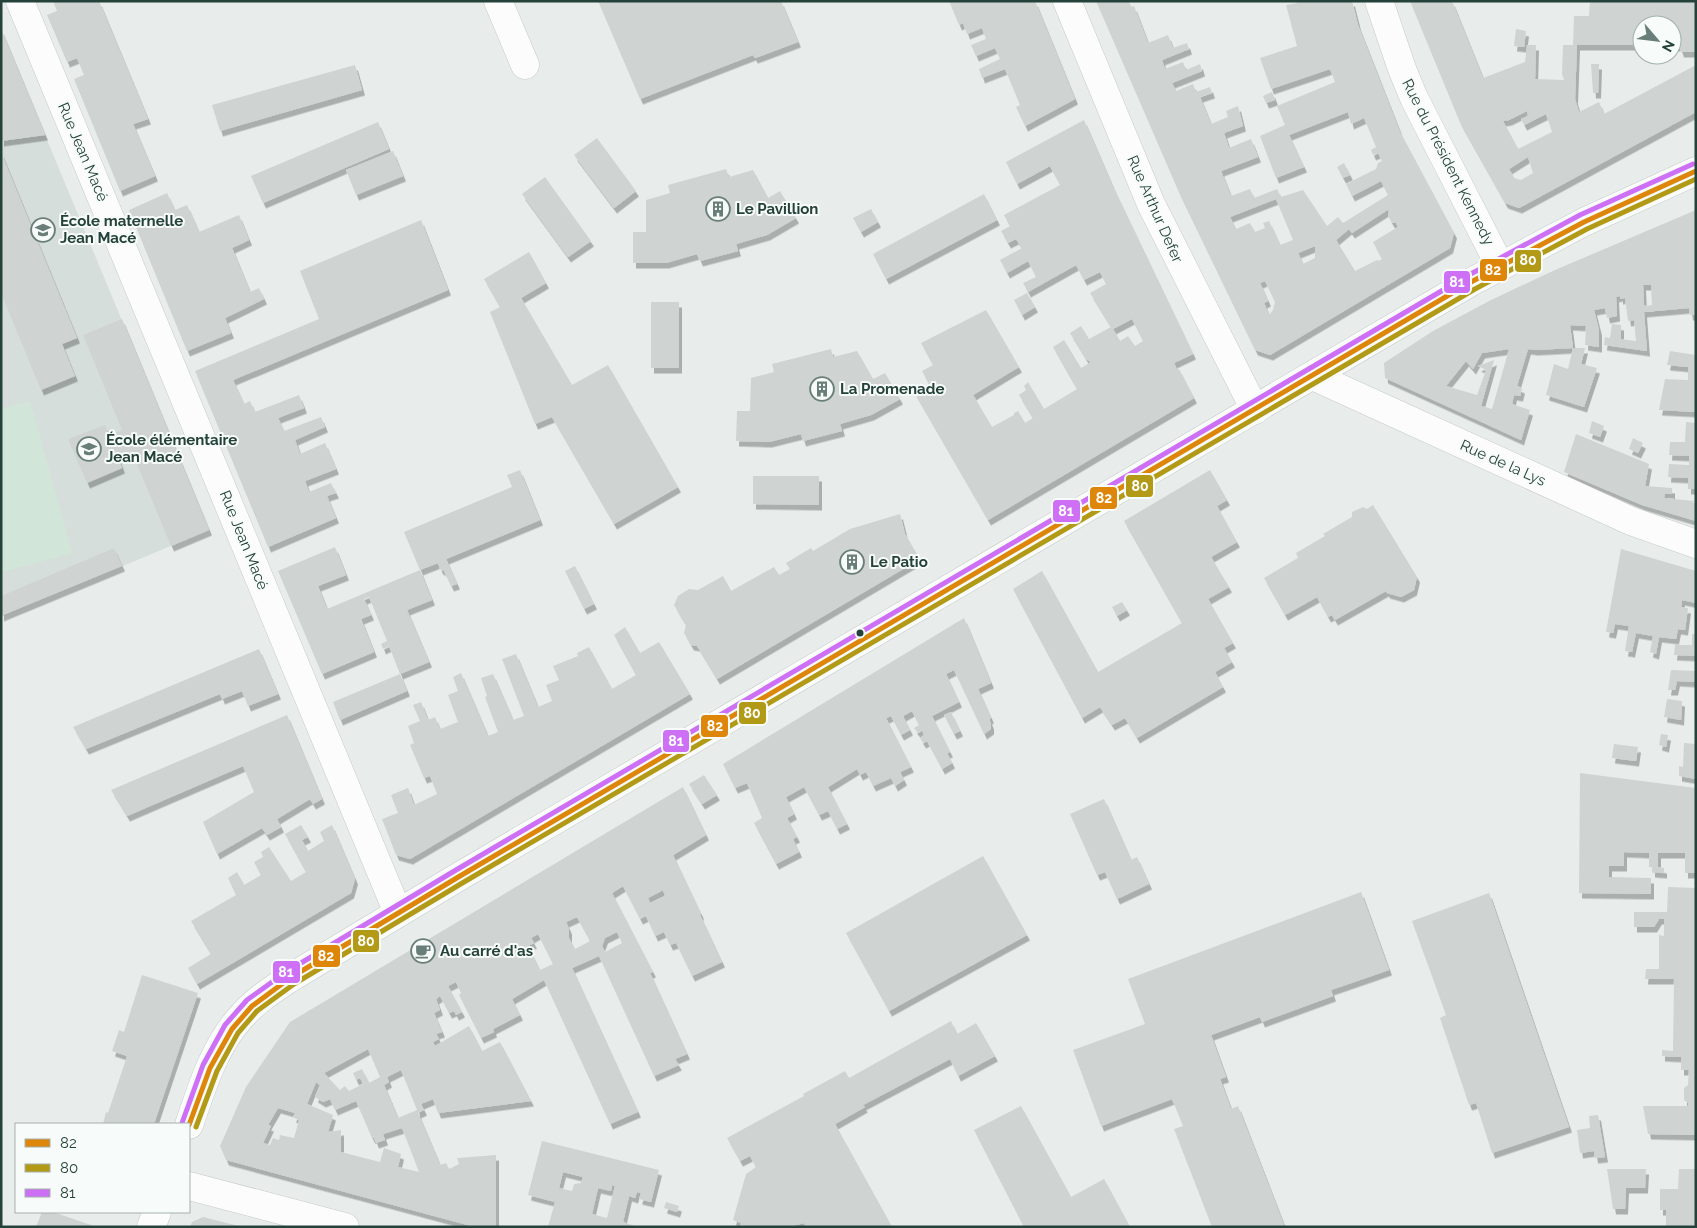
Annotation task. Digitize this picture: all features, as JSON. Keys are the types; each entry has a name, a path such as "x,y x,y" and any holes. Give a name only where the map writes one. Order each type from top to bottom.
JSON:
{"street":[{"name":"Rue Jean Macé","path":"20,1 398,913"},
{"path":"498,1 525,65"},
{"name":"Rue Arthur Defer","path":"1067,1 1151,204 1255,410"},
{"name":"Rue du Président Kennedy","path":"1379,1 1399,62 1414,98 1500,266"},
{"path":"190,1123 213,1061 230,1030 266,994 398,913 1500,266 1584,222 1696,171"},
{"name":"Rue de la Lys","path":"1313,376 1631,521 1696,544"},
{"path":"190,1186 345,1227"},
{"path":"151,1227 158,1213"},
{"path":"155,1227 158,1213"}],"shaded area":[{"name":"École élémentaire Jean Macé","path":"45,135 209,530 1,617 1,141"}],"green space":[{"path":"30,401 72,553 1,572 1,409"}],"building":[{"path":"53,1 99,1 148,119 133,124 155,176 120,191 74,79 84,75 77,58 67,62 47,15 57,11"},
{"path":"598,1 781,1 798,42 755,58 753,55 640,99"},
{"path":"949,1 1035,1 1075,99 1025,126 1016,107 1020,105 1005,69 982,78 979,69 1000,59 995,48 976,56 971,45 986,39 982,28 967,34 963,23 959,25"},
{"path":"1096,1 1129,1 1131,7 1134,6 1148,43 1168,35 1173,48 1187,43 1189,49 1162,60 1165,69 1183,62 1186,70 1200,64 1202,71 1172,83 1176,91 1193,84 1196,92 1210,87 1212,93 1200,97 1211,124 1228,117 1226,111 1238,106 1243,126 1224,133 1229,148 1251,139 1258,157 1221,171 1231,196 1250,189 1254,198 1277,189 1281,197 1303,190 1327,226 1338,217 1343,223 1388,195 1381,181 1352,196 1346,184 1376,169 1378,163 1382,161 1378,153 1373,155 1371,150 1376,147 1364,118 1351,124 1348,112 1289,135 1304,167 1276,178 1260,136 1285,125 1277,106 1335,82 1330,69 1271,89 1260,58 1297,46 1286,5 1297,3 1297,1 1352,1 1358,25 1400,132 1454,233 1450,248 1270,355 1255,350 1181,197","holes":["1276,199 1293,240 1280,245 1269,221 1263,223 1265,228 1255,232 1250,223 1236,229 1230,217","1389,209 1388,216 1392,223 1396,223 1398,227 1373,242 1382,259 1355,271 1336,240 1349,229 1352,233","1315,246 1315,258 1303,264 1298,253","1265,281 1275,302 1273,310 1269,315 1264,303 1268,301 1260,283"]},
{"path":"1410,1 1452,1 1483,78 1525,62 1527,45 1536,45 1535,79 1564,80 1562,74 1563,45 1573,45 1574,16 1589,16 1590,1 1696,1 1696,52 1682,52 1682,15 1632,15 1632,45 1577,45 1575,99 1579,112 1599,102 1604,114 1696,65 1696,112 1519,208 1505,203 1461,125","holes":["1527,111 1528,116 1521,119 1524,125 1546,114 1552,132 1518,149 1503,121","1528,157 1533,173 1521,180 1514,178 1509,169"]},
{"path":"1,29 45,135 1,141"},
{"path":"1516,29 1526,31 1524,47 1514,46"},
{"path":"1591,64 1599,64 1598,93 1593,93"},
{"path":"355,65 362,90 220,131 212,105"},
{"path":"1272,92 1275,100 1266,103 1263,96"},
{"path":"1084,120 1113,187 1193,354 1174,363 1194,398 988,520 914,392 929,384 922,371 933,365 921,343 986,310 1019,367 973,395 992,427 1018,411 1025,423 1033,418 1019,395 1026,390 1024,386 1028,382 1044,409 1077,389 1053,347 1064,340 1081,368 1091,362 1086,359 1070,333 1081,326 1089,339 1111,327 1090,293 1106,284 1100,272 1084,280 1076,265 1028,292 1023,283 1036,277 1028,261 1007,273 1000,260 1022,248 1016,239 1008,243 1001,231 1010,226 1004,215 1060,185 1050,166 1017,184 1006,162","holes":["1132,319 1143,341 1135,346 1128,336 1120,341 1113,329"]},
{"path":"378,122 389,149 263,203 251,176"},
{"path":"597,138 636,191 614,208 574,155"},
{"path":"393,151 403,176 356,195 346,170"},
{"path":"1,152 77,338 62,344 75,376 41,390 1,293"},
{"path":"1344,163 1350,175 1343,178 1337,167"},
{"name":"Le Pavillion","path":"726,169 729,177 753,170 768,198 780,191 796,218 767,235 736,244 738,251 700,261 697,254 666,263 633,263 633,232 646,232 646,200 670,193 668,185"},
{"path":"545,177 591,241 568,257 522,194"},
{"path":"167,193 175,210 187,205 199,232 239,215 249,240 232,248 250,292 259,288 264,299 225,318 231,333 187,351 129,210"},
{"path":"984,194 997,220 886,279 873,254"},
{"path":"871,209 878,222 861,232 853,218"},
{"path":"1696,210 1696,315 1690,315 1689,308 1644,312 1647,351 1604,345 1605,337 1610,338 1612,324 1621,325 1621,339 1636,341 1634,320 1628,321 1625,298 1620,299 1620,296 1616,297 1617,316 1607,318 1605,308 1594,310 1599,330 1599,347 1585,345 1586,326 1570,325 1573,348 1528,349 1517,386 1522,388 1520,396 1514,395 1512,404 1530,410 1521,440 1385,378 1384,363 1433,331 1491,300 1555,270","holes":["1643,285 1651,285 1652,305 1644,306","1509,349 1492,409 1481,406 1494,360 1478,366 1486,370 1477,395 1446,386 1466,361 1473,369 1482,353"]},
{"path":"421,220 448,290 233,380 244,404 250,401 255,412 299,395 304,408 278,418 284,431 321,417 325,427 295,440 300,454 325,443 336,469 305,481 309,492 331,483 336,493 327,496 336,518 268,547 195,371 319,319 300,271"},
{"path":"529,252 546,283 521,298 572,385 608,365 678,487 614,524 552,417 535,424 490,312 500,307 484,279"},
{"path":"1027,293 1035,307 1022,315 1014,300"},
{"path":"651,302 679,302 679,368 651,368"},
{"path":"122,319 209,530 171,546 132,452 118,457 122,468 87,483 68,439 105,425 109,435 122,430 83,335"},
{"path":"1573,348 1585,348 1581,364 1597,368 1584,407 1546,395 1554,364 1568,369"},
{"name":"La Promenade","path":"831,349 833,357 857,351 873,379 885,373 900,399 871,415 840,424 842,431 803,441 801,434 769,442 736,441 737,411 750,411 751,378 774,372 772,364"},
{"path":"1670,351 1696,355 1696,412 1659,410 1665,379 1688,380 1688,367 1667,365"},
{"path":"1592,421 1604,426 1600,437 1589,433"},
{"path":"1686,422 1696,423 1696,489 1688,489 1688,478 1668,477 1669,464 1689,465 1689,456 1669,455 1670,442 1685,442"},
{"path":"1576,434 1649,464 1645,486 1672,488 1672,494 1665,493 1664,498 1694,501 1693,503 1696,503 1696,521 1642,505 1564,472"},
{"path":"1633,438 1643,443 1638,453 1629,449"},
{"path":"520,470 540,520 446,559 457,584 451,586 438,563 420,570 404,532 512,487 507,475"},
{"path":"1210,470 1227,500 1217,506 1237,542 1211,557 1229,587 1208,599 1233,643 1224,648 1232,662 1215,672 1223,687 1137,738 1125,718 1112,725 1100,707 1082,718 1013,589 1042,571 1098,672 1182,623 1124,521"},
{"path":"753,476 819,476 819,505 753,504"},
{"path":"1373,505 1417,577 1414,590 1401,597 1386,591 1335,620 1332,615 1328,617 1317,597 1285,615 1264,578 1298,558 1296,553 1352,517 1352,512 1363,507 1367,509"},
{"path":"900,514 905,534 920,559 717,679 697,646 691,645 684,633 686,625 674,605 678,596 689,589 698,590 723,576 731,591 774,567 779,575 790,569 786,563 811,548 813,551 850,529"},
{"path":"335,547 346,575 318,586 327,609 420,570 432,600 407,610 429,662 400,674 389,646 383,649 381,644 387,641 369,597 364,599 371,615 361,619 374,652 322,674 278,571"},
{"path":"114,548 122,566 1,616 1,596"},
{"path":"1621,549 1696,571 1696,603 1682,600 1681,607 1688,608 1685,630 1678,629 1676,639 1659,637 1656,654 1650,652 1653,636 1636,633 1632,652 1625,651 1629,626 1615,624 1613,633 1606,632"},
{"path":"575,566 594,604 584,609 565,571"},
{"path":"1122,602 1127,610 1117,616 1112,607"},
{"path":"964,618 991,683 978,689 991,718 989,719 991,729 984,734 954,670 946,674 959,702 932,716 950,752 947,753 952,763 942,769 927,741 923,743 920,738 924,735 922,730 918,733 914,728 919,725 912,711 903,716 910,730 901,735 891,716 886,718 911,767 900,772 904,780 895,786 891,778 873,786 866,772 860,775 857,769 828,787 847,824 837,829 828,811 819,815 804,787 786,797 794,814 787,818 797,837 793,839 799,852 776,864 754,823 762,818 747,783 735,788 723,764"},
{"path":"625,627 640,653 659,642 690,694 410,859 396,855 382,819 398,813 391,795 408,788 414,805 437,794 430,776 424,778 410,745 414,743 408,726 420,721 413,705 421,702 428,720 435,717 440,729 458,722 448,695 458,691 453,677 461,673 488,736 498,732 485,697 487,696 481,678 493,674 513,720 524,716 502,659 516,654 538,707 552,701 546,685 559,680 553,666 578,656 577,653 589,647 612,689 636,675 614,635"},
{"path":"1692,634 1696,634 1696,656 1674,655 1675,645 1692,645"},
{"path":"259,649 278,694 248,706 242,691 222,699 220,694 86,749 73,727"},
{"path":"1671,670 1696,671 1696,682 1677,681 1675,690 1668,690"},
{"path":"400,674 407,691 340,720 333,702"},
{"path":"1667,699 1682,701 1681,720 1664,717"},
{"path":"951,712 960,731 954,734 944,715"},
{"path":"287,715 322,799 313,804 310,799 277,819 281,827 267,835 262,828 217,854 203,822 254,792 243,766 127,816 111,790"},
{"path":"1661,734 1668,735 1666,747 1659,745"},
{"path":"1684,743 1696,744 1696,779 1679,776 1679,766 1683,767"},
{"path":"1614,744 1638,747 1636,761 1612,758"},
{"path":"1580,773 1696,788 1696,873 1685,873 1685,853 1658,853 1658,867 1664,868 1664,873 1652,872 1652,867 1649,867 1649,853 1624,852 1624,866 1609,866 1609,877 1651,878 1651,894 1579,893"},
{"path":"704,775 717,795 702,804 689,784"},
{"path":"683,787 706,835 673,855 722,962 692,976 676,943 670,945 664,932 655,936 646,916 640,919 623,886 612,893 653,972 650,973 687,1054 675,1059 679,1065 654,1076 599,956 572,968 638,1112 610,1124 544,980 512,999 520,1015 493,1029 494,1032 481,1038 459,995 461,993 456,982 448,986 462,1012 456,1015 454,1011 449,1013 440,996 436,999 440,1010 434,1013 442,1032 436,1034 439,1039 433,1042 435,1046 469,1026 482,1051 500,1042 531,1101 438,1113 433,1099 421,1104 424,1110 418,1113 440,1165 446,1163 449,1169 459,1164 457,1158 496,1155 496,1227 475,1227 226,1160 220,1146 246,1087 290,1022","holes":["663,890 665,896 650,903 648,898","577,917 590,941 575,949 569,938 569,929 566,922","617,932 622,943 605,952 602,946 605,938","538,934 553,964 540,970 528,946 534,943 531,938","368,1049 380,1077 369,1083 362,1069 353,1073 356,1080 360,1078 363,1084 349,1091 345,1086 340,1090 324,1073","401,1070 417,1110 398,1118 384,1085 389,1082 387,1077","316,1082 320,1085 315,1097 323,1102 330,1099 335,1110 356,1101 376,1143 385,1140 383,1134 402,1128 419,1172 398,1167 401,1154 384,1148 380,1162 341,1152 341,1130 328,1132 333,1115 307,1104","278,1108 295,1113 293,1117 299,1120 294,1138 280,1135 279,1140 273,1138 270,1145 263,1143 271,1126 268,1125"]},
{"path":"1104,799 1131,860 1137,857 1149,884 1117,899 1105,872 1097,875 1070,814"},
{"path":"301,825 308,837 302,840 308,851 324,841 320,832 332,825 355,879 351,893 197,984 188,968 211,954 191,921 236,895 228,878 237,872 244,885 261,875 254,862 263,857 261,852 269,847 291,881 306,872 285,834"},
{"path":"983,856 1027,935 889,1011 846,933"},
{"path":"1668,887 1696,888 1696,1135 1648,1134 1643,1106 1688,1106 1688,1103 1684,1100 1684,1088 1688,1085 1689,1070 1681,1070 1681,1057 1662,1056 1662,1050 1673,1051 1674,979 1645,979 1646,969 1659,969 1659,935 1664,936 1664,919 1659,919 1654,927 1634,927 1634,912 1667,912"},
{"path":"1361,892 1389,970 1331,990 1333,996 1262,1022 1260,1017 1211,1035 1226,1077 1220,1079 1231,1109 1238,1106 1284,1225 1280,1227 1212,1227 1174,1129 1183,1126 1172,1099 1101,1126 1073,1050 1145,1024 1128,979"},
{"path":"1489,893 1569,1127 1492,1153 1476,1103 1469,1105 1440,1018 1446,1015 1412,921"},
{"path":"142,975 198,993 154,1123 103,1123 127,1056 112,1051 119,1030 124,1032"},
{"path":"951,1021 957,1034 976,1023 995,1056 958,1076 950,1059 863,1105 865,1107 835,1124 892,1227 806,1227 804,1223 795,1227 740,1227 741,1223 733,1220 746,1174 756,1167 750,1156 740,1161 727,1138 845,1071 849,1078"},
{"path":"1021,1106 1071,1197 1104,1179 1130,1227 1024,1227 974,1130"},
{"path":"1598,1115 1605,1157 1595,1158 1594,1151 1580,1153 1577,1130 1590,1128 1589,1116"},
{"path":"542,1141 659,1170 651,1202 639,1199 641,1193 637,1192 635,1198 629,1196 623,1222 638,1227 548,1227 555,1202 528,1195","holes":["563,1172 583,1177 581,1183 574,1184 572,1191 559,1188","612,1185 615,1186 607,1218 592,1214 598,1188 611,1191"]},
{"path":"1607,1169 1646,1169 1645,1188 1626,1188 1625,1209 1613,1209"},
{"path":"1679,1169 1696,1169 1696,1227 1666,1227 1666,1210 1660,1210 1660,1189 1678,1189"},
{"path":"666,1202 679,1206 677,1212 664,1208"},
{"path":"42,1213 56,1213 97,1227 36,1227"},
{"path":"203,1217 239,1227 190,1227 192,1222"}],"transit line":[{"name":"81","path":"182,1123 203,1065 225,1025 247,1000 286,972 456,870 1467,276 1580,215 1693,164"},
{"name":"82","path":"190,1123 210,1068 232,1029 252,1006 290,978 460,876 1471,282 1584,222 1696,171"},
{"name":"80","path":"196,1127 217,1071 238,1033 257,1011 294,984 464,882 1475,289 1587,229 1696,179"}],"place":[{"name":"Le Pavillion","path":"718,209"},
{"name":"École maternelle Jean Macé","path":"43,230"},
{"name":"La Promenade","path":"822,389"},
{"name":"École élémentaire Jean Macé","path":"89,449"},
{"name":"Le Patio","path":"852,562"},
{"name":"Au carré d'as","path":"423,951"}]}
